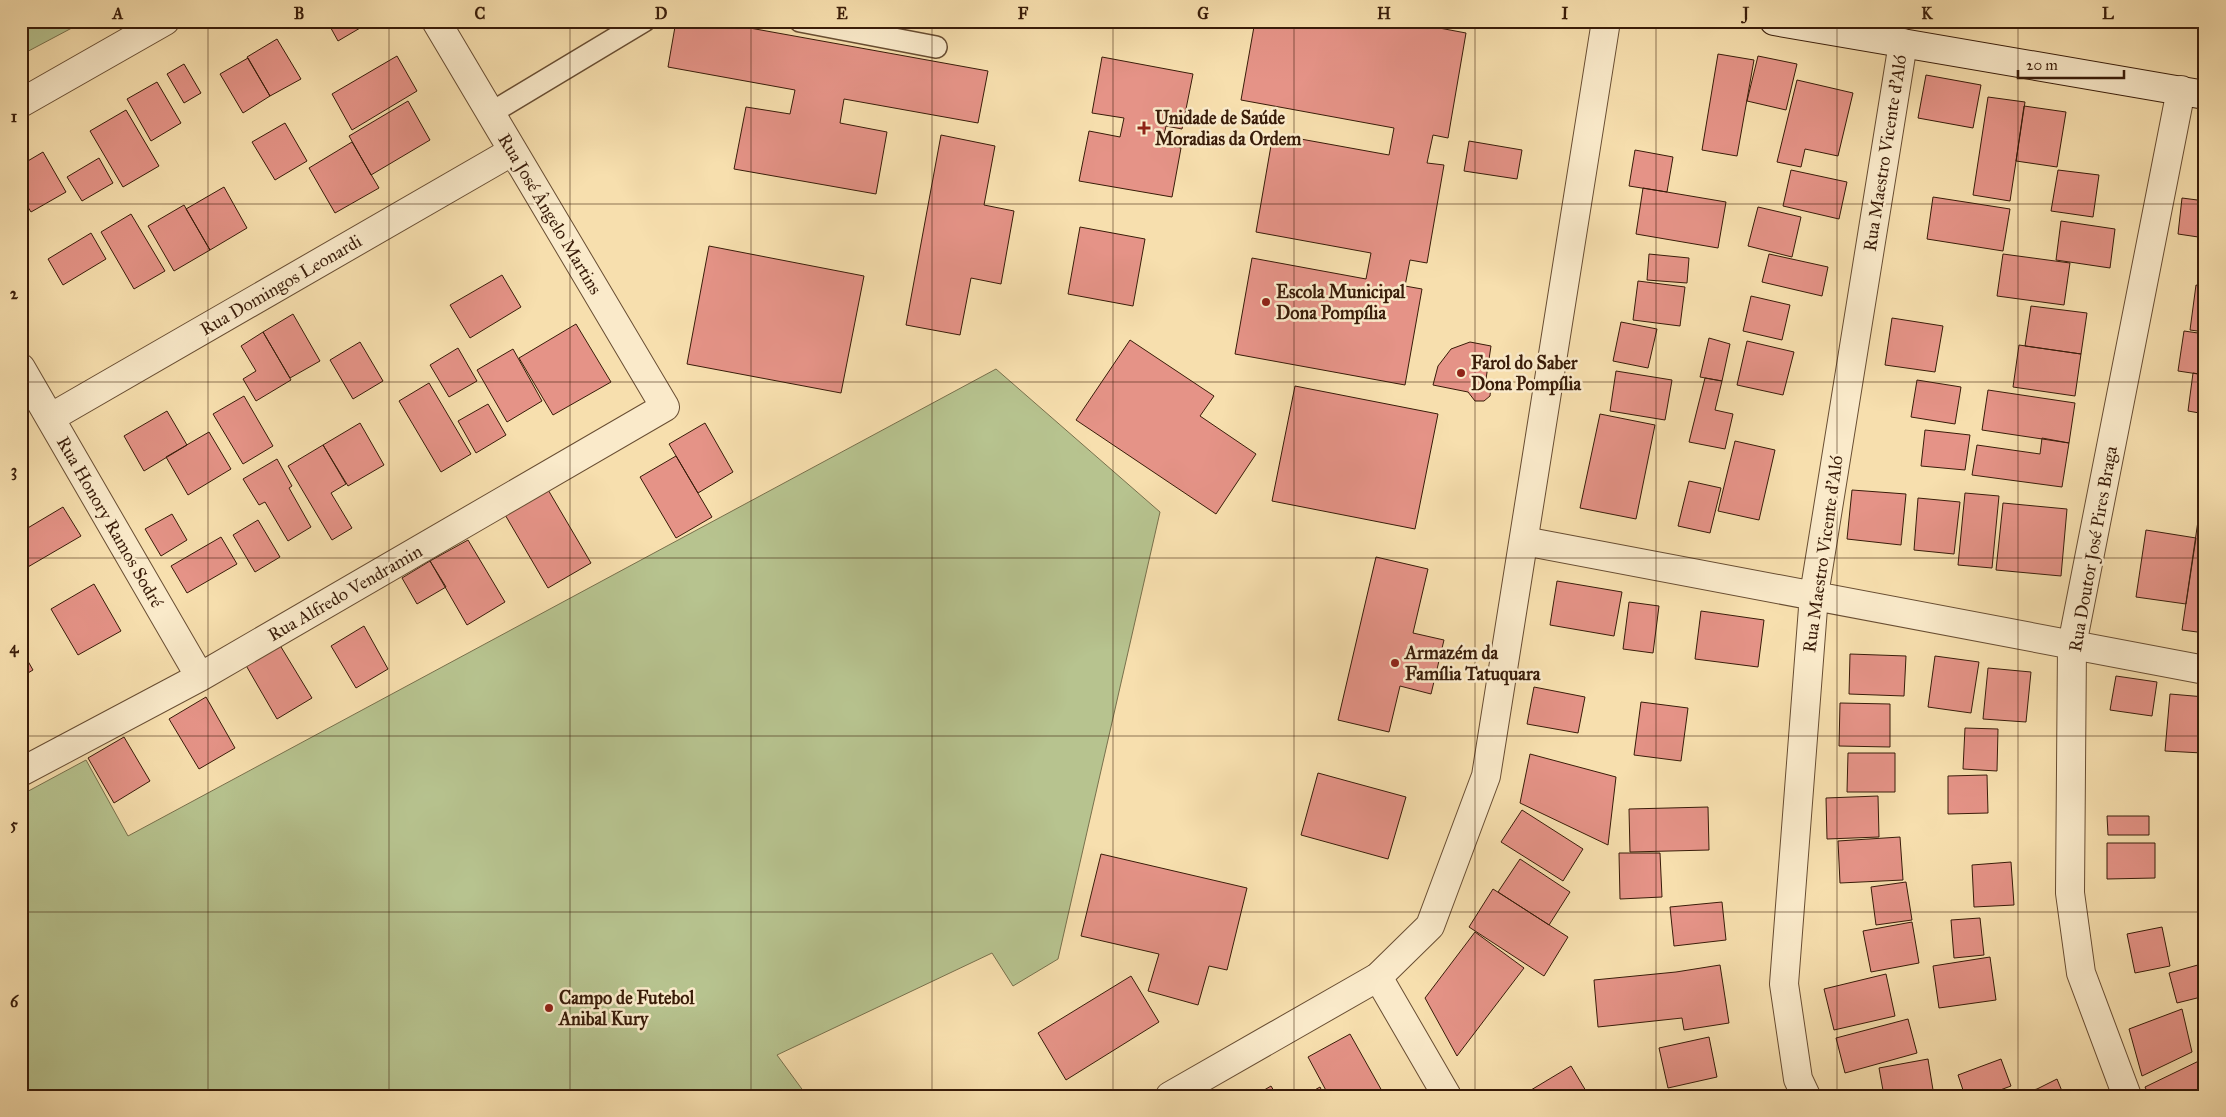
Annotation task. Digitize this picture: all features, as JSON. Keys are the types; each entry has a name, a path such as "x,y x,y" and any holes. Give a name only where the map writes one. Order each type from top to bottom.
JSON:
{"street":[{"path":"21,103 165,21"},
{"name":"Rua José Ângelo Martins","path":"436,21 665,407"},
{"path":"1170,1096 1378,977 1430,926 1486,776 1606,21"},
{"path":"1774,21 2193,92"},
{"name":"Rua Maestro Vicente d'Aló","path":"1806,1096 1798,1078 1784,984 1814,595 1902,43"},
{"name":"Rua Doutor José Pires Braga","path":"2127,1096 2081,973 2070,893 2072,645 2193,92"},
{"name":"Rua Domingos Leonardi","path":"50,418 513,151"},
{"name":"Rua Honory Ramos Sodré","path":"21,368 200,676"},
{"name":"Rua Alfredo Vendramin","path":"21,772 200,676 665,407"},
{"path":"1524,541 2205,670"},
{"path":"1378,977 1447,1096"}],"lane":[{"path":"491,113 644,21"},
{"path":"800,21 936,46"}],"green space":[{"path":"21,21 85,21 21,55"},
{"path":"996,369 1160,512 1058,959 1013,986 992,953 777,1055 807,1096 21,1096 21,795 86,760 128,836"}],"building":[{"path":"327,21 372,21 338,41"},
{"path":"676,21 711,21 988,71 978,123 844,99 840,123 887,132 876,194 734,169 746,107 790,114 795,90 668,67"},
{"path":"1255,21 1402,21 1466,33 1448,138 1433,135 1427,163 1444,165 1427,263 1410,260 1405,286 1422,289 1405,385 1235,354 1252,258 1366,279 1371,253 1256,232 1273,134 1389,155 1394,128 1241,100"},
{"path":"277,39 301,79 270,96 247,57"},
{"path":"1718,54 1754,60 1737,156 1702,150"},
{"path":"397,56 417,91 352,130 332,94"},
{"path":"1758,56 1797,64 1786,110 1747,101"},
{"name":"Unidade de Saúde Moradias da Ordem","path":"1102,57 1193,74 1182,129 1166,126 1162,144 1181,148 1172,197 1079,181 1089,131 1120,137 1124,118 1092,113"},
{"path":"248,58 270,96 243,113 220,74"},
{"path":"184,64 201,93 184,103 167,74"},
{"path":"1926,75 1981,85 1973,128 1918,118"},
{"path":"1797,80 1853,93 1838,156 1805,149 1801,167 1777,162"},
{"path":"157,82 181,123 151,141 127,99"},
{"path":"1988,97 2025,102 2010,201 1973,195"},
{"path":"408,101 430,140 371,175 349,136"},
{"path":"2024,106 2066,112 2057,167 2016,161"},
{"path":"126,110 159,166 123,187 90,131"},
{"path":"285,123 307,161 275,180 252,142"},
{"path":"941,135 995,146 984,205 1014,211 1001,284 971,278 960,335 906,325"},
{"path":"1469,141 1522,150 1517,179 1464,171"},
{"path":"352,142 379,188 335,213 309,168"},
{"path":"1635,150 1673,157 1667,192 1629,186"},
{"path":"43,152 66,192 31,212 21,196 21,165"},
{"path":"99,158 113,183 82,201 67,177"},
{"path":"1791,170 1847,182 1839,219 1783,206"},
{"path":"2058,170 2099,175 2093,217 2051,211"},
{"path":"224,187 247,228 210,250 186,209"},
{"path":"1643,188 1726,202 1718,248 1636,234"},
{"path":"1933,197 2010,209 2003,251 1927,239"},
{"path":"2182,198 2205,201 2205,238 2178,234"},
{"path":"184,205 210,250 174,271 148,226"},
{"path":"1758,207 1801,217 1792,257 1748,246"},
{"path":"131,214 165,271 134,289 101,232"},
{"path":"2061,221 2115,229 2110,268 2056,260"},
{"path":"1080,227 1145,239 1133,306 1068,294"},
{"path":"91,233 106,259 63,285 48,259"},
{"path":"709,246 864,276 841,393 687,364"},
{"path":"1649,254 1689,258 1687,283 1647,280"},
{"path":"1769,254 1828,267 1822,296 1762,282"},
{"path":"2003,254 2070,263 2064,305 1997,296"},
{"path":"502,275 521,307 470,338 450,305"},
{"path":"1638,281 1685,287 1680,326 1633,320"},
{"path":"2196,285 2205,287 2205,332 2190,330"},
{"path":"1751,296 1790,305 1782,340 1743,331"},
{"path":"2031,306 2087,313 2081,354 2025,346"},
{"path":"293,314 320,361 290,378 263,332"},
{"path":"1892,318 1943,326 1935,372 1885,365"},
{"path":"1621,322 1657,329 1648,368 1613,361"},
{"path":"576,324 611,382 553,415 519,358"},
{"path":"2184,331 2205,334 2205,375 2178,371"},
{"path":"263,332 291,380 256,401 243,379 256,371 241,346"},
{"path":"1709,338 1730,344 1722,381 1700,377"},
{"path":"1130,340 1214,396 1200,416 1256,454 1216,514 1076,420"},
{"path":"1747,341 1794,352 1783,395 1737,385"},
{"path":"360,342 383,381 353,399 330,360"},
{"name":"Farol do Saber Dona Pompília","path":"1470,342 1491,346 1486,379 1491,386 1490,396 1484,401 1475,401 1468,392 1433,385 1438,366 1451,349"},
{"path":"2019,345 2081,354 2075,396 2013,387"},
{"path":"458,348 477,381 449,397 430,365"},
{"path":"513,349 542,401 507,422 477,370"},
{"path":"1616,371 1672,380 1665,420 1610,411"},
{"path":"2193,373 2205,375 2205,414 2188,411"},
{"path":"1705,378 1722,381 1715,410 1733,414 1725,449 1689,442"},
{"path":"1917,380 1961,387 1955,424 1911,417"},
{"path":"429,383 471,454 441,472 399,401"},
{"path":"1295,386 1438,414 1415,529 1272,501"},
{"path":"1988,390 2075,403 2069,443 1982,430"},
{"path":"244,396 273,446 243,464 213,414"},
{"path":"488,404 506,435 476,453 458,421"},
{"path":"167,411 187,445 144,471 124,436"},
{"path":"1600,414 1655,425 1636,519 1580,508"},
{"path":"360,423 384,465 348,486 323,445"},
{"path":"705,423 733,472 698,493 669,444"},
{"path":"2205,428 2205,469 2198,468"},
{"path":"1925,430 1970,435 1965,470 1921,466"},
{"path":"209,432 231,469 188,495 166,457"},
{"path":"2042,438 2069,443 2062,487 1972,475 1977,445 2040,454"},
{"path":"1735,441 1775,450 1759,520 1718,511"},
{"path":"323,445 346,484 331,493 352,528 332,540 288,466"},
{"path":"676,456 712,517 676,538 640,477"},
{"path":"277,459 292,486 289,488 311,527 288,541 265,502 259,505 243,479"},
{"path":"1689,481 1721,488 1710,533 1678,526"},
{"path":"547,488 591,563 548,588 504,513"},
{"path":"1852,490 1906,494 1901,545 1847,539"},
{"path":"1965,493 1999,496 1992,568 1958,565"},
{"path":"1918,498 1960,502 1954,554 1914,550"},
{"path":"2003,503 2067,509 2061,576 1996,570"},
{"path":"63,507 81,536 21,571 21,532"},
{"path":"172,514 187,540 161,556 145,529"},
{"path":"258,520 280,557 255,572 233,535"},
{"path":"2198,521 2205,522 2205,633 2182,630"},
{"path":"2146,530 2196,538 2186,604 2136,597"},
{"path":"221,537 237,564 187,593 171,566"},
{"path":"468,540 505,602 467,625 430,561"},
{"name":"Armazém da Família Tatuquara","path":"1376,557 1428,569 1413,633 1444,640 1431,694 1400,686 1389,732 1338,720"},
{"path":"430,561 446,587 417,604 402,578"},
{"path":"1557,581 1622,592 1614,636 1550,625"},
{"path":"94,584 121,631 78,655 51,609"},
{"path":"1629,602 1659,606 1653,653 1623,649"},
{"path":"1701,611 1764,620 1758,667 1695,659"},
{"path":"364,626 388,669 356,688 331,646"},
{"path":"278,642 312,698 277,719 244,662"},
{"path":"21,649 33,670 21,677"},
{"path":"1850,654 1906,656 1904,696 1849,694"},
{"path":"1935,656 1979,662 1971,713 1928,707"},
{"path":"1988,668 2031,672 2026,722 1983,719"},
{"path":"2116,676 2157,682 2152,716 2110,710"},
{"path":"1534,687 1585,697 1578,733 1527,724"},
{"path":"2170,694 2205,697 2202,753 2165,751"},
{"path":"206,697 235,748 199,769 169,719"},
{"path":"1641,702 1688,708 1681,761 1634,755"},
{"path":"1840,703 1890,704 1890,747 1839,746"},
{"path":"1965,728 1998,729 1997,771 1963,769"},
{"path":"124,737 150,781 114,803 88,758"},
{"path":"1848,753 1895,753 1895,792 1847,792"},
{"path":"1530,754 1616,777 1608,845 1520,803"},
{"path":"1318,773 1406,797 1388,859 1301,835"},
{"path":"1987,775 1988,813 1948,814 1948,776"},
{"path":"1878,796 1879,837 1827,839 1826,798"},
{"path":"1708,807 1709,850 1630,852 1629,809"},
{"path":"1522,810 1583,849 1563,881 1501,842"},
{"path":"2107,816 2149,816 2149,835 2108,835"},
{"path":"1900,837 1903,880 1840,883 1838,841"},
{"path":"2107,843 2155,843 2155,878 2107,879"},
{"path":"1619,853 1660,853 1662,897 1620,899"},
{"path":"1101,854 1247,888 1227,970 1209,966 1198,1005 1148,991 1159,954 1081,936"},
{"path":"1520,859 1570,892 1549,925 1498,892"},
{"path":"2011,862 2014,905 1974,907 1972,865"},
{"path":"2200,869 2205,869 2205,918 2204,918"},
{"path":"1906,882 1912,920 1876,925 1871,887"},
{"path":"1493,889 1568,937 1544,976 1469,927"},
{"path":"1722,902 1726,940 1674,946 1670,907"},
{"path":"1980,918 1984,955 1954,958 1951,920"},
{"path":"1912,922 1919,963 1871,972 1863,931"},
{"path":"2162,927 2170,966 2135,973 2127,934"},
{"path":"1475,932 1524,968 1457,1056 1425,998"},
{"path":"1990,957 1996,1000 1939,1008 1933,966"},
{"path":"2205,963 2205,996 2177,1003 2169,973"},
{"path":"1720,965 1729,1023 1684,1030 1682,1018 1598,1027 1594,980 1676,972"},
{"path":"1886,974 1895,1016 1834,1030 1824,989"},
{"path":"1131,976 1159,1022 1066,1080 1038,1033"},
{"path":"2182,1009 2192,1052 2142,1076 2129,1029"},
{"path":"1908,1019 1917,1053 1845,1073 1836,1038"},
{"path":"1350,1034 1382,1091 1372,1096 1329,1096 1308,1057"},
{"path":"1709,1037 1717,1077 1668,1088 1659,1048"},
{"path":"2205,1058 2205,1096 2149,1096 2145,1087"},
{"path":"1928,1059 1934,1096 1884,1096 1879,1068"},
{"path":"2001,1059 2011,1086 1984,1096 1965,1096 1958,1075"},
{"path":"1571,1066 1589,1096 1528,1096 1526,1093"},
{"path":"2057,1079 2064,1096 2010,1096 2037,1089"},
{"path":"1271,1086 1277,1096 1254,1096"},
{"path":"1320,1087 1324,1096 1304,1096"}],"place":[{"name":"Unidade de Saúde Moradias da Ordem","path":"1144,128"},
{"name":"Escola Municipal Dona Pompília","path":"1266,302"},
{"name":"Farol do Saber Dona Pompília","path":"1461,373"},
{"name":"Armazém da Família Tatuquara","path":"1395,663"},
{"name":"Campo de Futebol Anibal Kury","path":"549,1008"}]}
